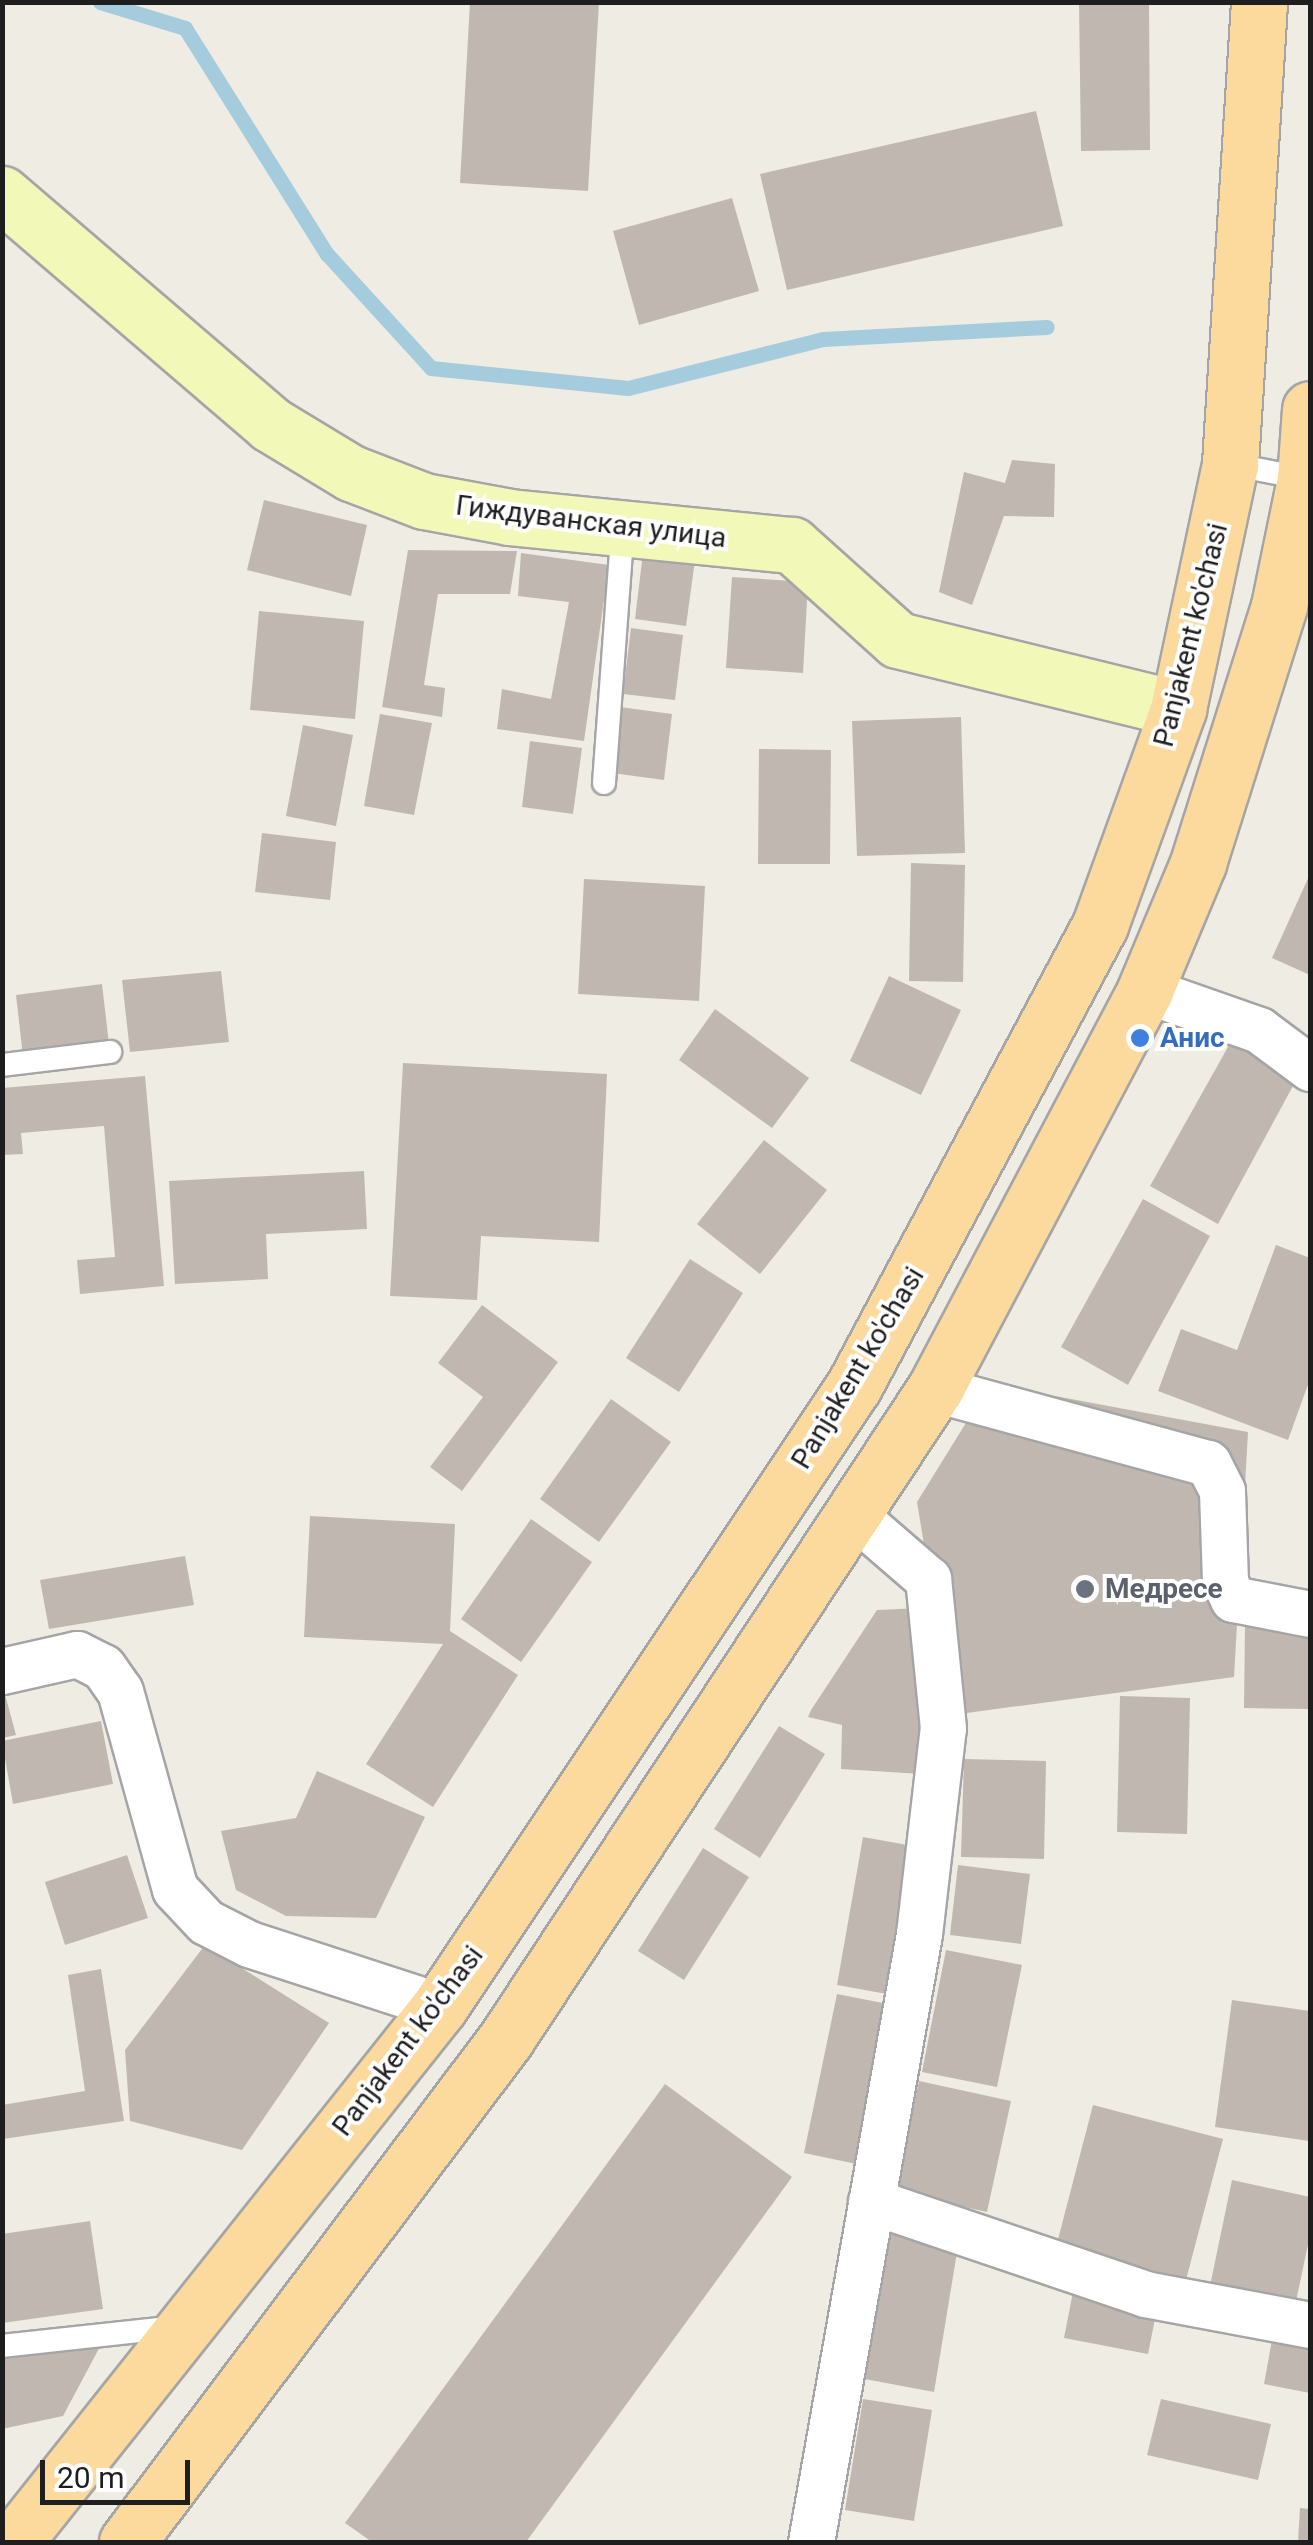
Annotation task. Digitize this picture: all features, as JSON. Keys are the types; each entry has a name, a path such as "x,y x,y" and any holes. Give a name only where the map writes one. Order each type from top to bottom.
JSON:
{"main road":[{"name":"Panjakent ko'chasi","path":"14,2542 190,2326 440,2006 854,1386 1100,925 1178,708 1230,464 1259,2"},
{"path":"127,2542 506,2039 936,1389 1144,990 1243,734 1308,479 1310,409"}],"street":[{"name":"Гиждуванская улица","path":"2,194 270,424 352,473 424,501 792,545 898,640 1178,708"},
{"path":"1144,990 1259,1030 1310,1068"},
{"path":"936,1389 1208,1463 1222,1491 1225,1582 1234,1599 1310,1614"},
{"path":"811,2542 920,1934 944,1728 928,1579 855,1516"},
{"path":"2,1671 77,1654 102,1668 120,1692 175,1889 206,1922 250,1944 440,2006"},
{"path":"871,2201 1145,2294 1310,2325"}],"lane":[{"path":"1230,464 1308,479"},
{"path":"604,783 623,526"},
{"path":"2,1065 110,1052"},
{"path":"2,2346 190,2326"}],"building":[{"path":"470,2 599,2 588,191 460,183"},
{"path":"1079,2 1149,2 1150,150 1081,151"},
{"path":"1036,111 1063,226 787,290 760,174"},
{"path":"732,198 759,291 639,325 613,231"},
{"path":"1012,460 1055,464 1054,517 1004,516 972,605 939,592 964,472 1005,483"},
{"path":"264,500 367,525 351,596 247,570"},
{"path":"408,550 517,551 510,594 438,594 424,685 445,688 442,717 382,707"},
{"path":"521,553 609,565 584,741 497,729 502,689 551,699 569,602 518,596"},
{"path":"643,553 695,560 686,626 635,619"},
{"path":"732,577 808,582 803,673 726,668"},
{"path":"259,611 364,621 355,719 250,710"},
{"path":"631,628 683,635 675,700 623,694"},
{"path":"620,707 672,714 664,780 612,773"},
{"path":"380,714 432,723 414,815 364,806"},
{"path":"961,717 965,853 857,856 852,721"},
{"path":"303,725 353,735 336,826 286,816"},
{"path":"530,741 582,748 573,814 522,807"},
{"path":"759,749 831,750 830,864 758,864"},
{"path":"262,833 336,842 330,900 255,892"},
{"path":"911,863 965,865 963,982 909,981"},
{"path":"1310,874 1310,975 1272,958"},
{"path":"584,879 705,886 699,1001 578,994"},
{"path":"221,971 229,1042 130,1052 122,980"},
{"path":"889,976 961,1010 921,1095 850,1061"},
{"path":"102,984 109,1044 23,1056 16,995"},
{"path":"715,1009 809,1078 772,1128 679,1060"},
{"path":"1233,1038 1299,1075 1218,1224 1150,1186"},
{"path":"403,1063 607,1074 599,1242 481,1236 477,1300 390,1296"},
{"path":"145,1076 164,1286 80,1294 77,1260 115,1257 104,1126 21,1133 23,1154 2,1155 2,1088"},
{"path":"764,1140 827,1190 760,1274 697,1224"},
{"path":"364,1171 367,1229 266,1234 268,1279 175,1284 169,1181"},
{"path":"1143,1199 1210,1236 1128,1385 1061,1347"},
{"path":"1276,1245 1310,1258 1310,1379 1288,1440 1158,1391 1181,1329 1237,1350"},
{"path":"690,1259 743,1293 679,1392 626,1358"},
{"path":"482,1305 558,1362 462,1491 430,1467 483,1397 438,1363"},
{"name":"Медресе","path":"990,1384 1248,1432 1234,1677 952,1715 917,1502"},
{"path":"611,1399 671,1442 599,1542 540,1499"},
{"path":"310,1516 455,1524 450,1631 518,1675 433,1807 366,1764 443,1644 304,1637"},
{"path":"531,1519 592,1562 521,1662 461,1619"},
{"path":"185,1556 194,1605 49,1629 40,1580"},
{"path":"922,1608 937,1775 841,1769 842,1725 808,1717 811,1710 877,1610"},
{"path":"1245,1626 1310,1628 1310,1709 1244,1708"},
{"path":"2,1683 16,1735 2,1738"},
{"path":"1120,1696 1190,1698 1187,1834 1117,1832"},
{"path":"101,1721 113,1784 13,1804 2,1741"},
{"path":"779,1726 825,1754 760,1858 714,1829"},
{"path":"964,1759 1046,1761 1044,1859 961,1857"},
{"path":"317,1771 425,1817 376,1918 286,1916 236,1890 221,1831 296,1818"},
{"path":"863,1837 924,1848 898,1996 837,1985"},
{"path":"703,1848 749,1877 684,1980 638,1951"},
{"path":"127,1855 148,1918 65,1945 45,1882"},
{"path":"958,1865 1030,1874 1021,1944 950,1935"},
{"path":"205,1945 329,2023 242,2150 130,2121 125,2050"},
{"path":"946,1950 1022,1965 997,2087 922,2072"},
{"path":"101,1969 124,2121 3,2139 2,2105 85,2091 68,1975"},
{"path":"837,1994 898,2006 866,2166 804,2153"},
{"path":"1232,2000 1310,2011 1309,2141 1215,2127"},
{"path":"919,2081 1011,2101 987,2212 896,2192"},
{"path":"665,2084 792,2177 526,2542 372,2542 345,2523"},
{"path":"1093,2105 1223,2139 1186,2280 1056,2247"},
{"path":"1232,2180 1310,2197 1310,2235 1295,2306 1210,2286"},
{"path":"90,2221 103,2309 2,2323 2,2234"},
{"path":"880,2226 959,2240 934,2392 854,2377"},
{"path":"1073,2292 1157,2309 1148,2354 1064,2338"},
{"path":"1274,2329 1310,2336 1310,2393 1264,2384"},
{"path":"103,2341 63,2416 2,2429 2,2359"},
{"path":"863,2399 932,2410 914,2521 845,2510"},
{"path":"1161,2399 1271,2424 1258,2480 1147,2455"},
{"path":"1300,2508 1310,2509 1310,2542 1298,2542"}],"waterway":[{"path":"100,2 185,28 327,254 431,368 628,388 823,339 1047,327"}],"place":[{"name":"Анис","path":"1140,1038"},
{"name":"Медресе","path":"1085,1589"}]}
